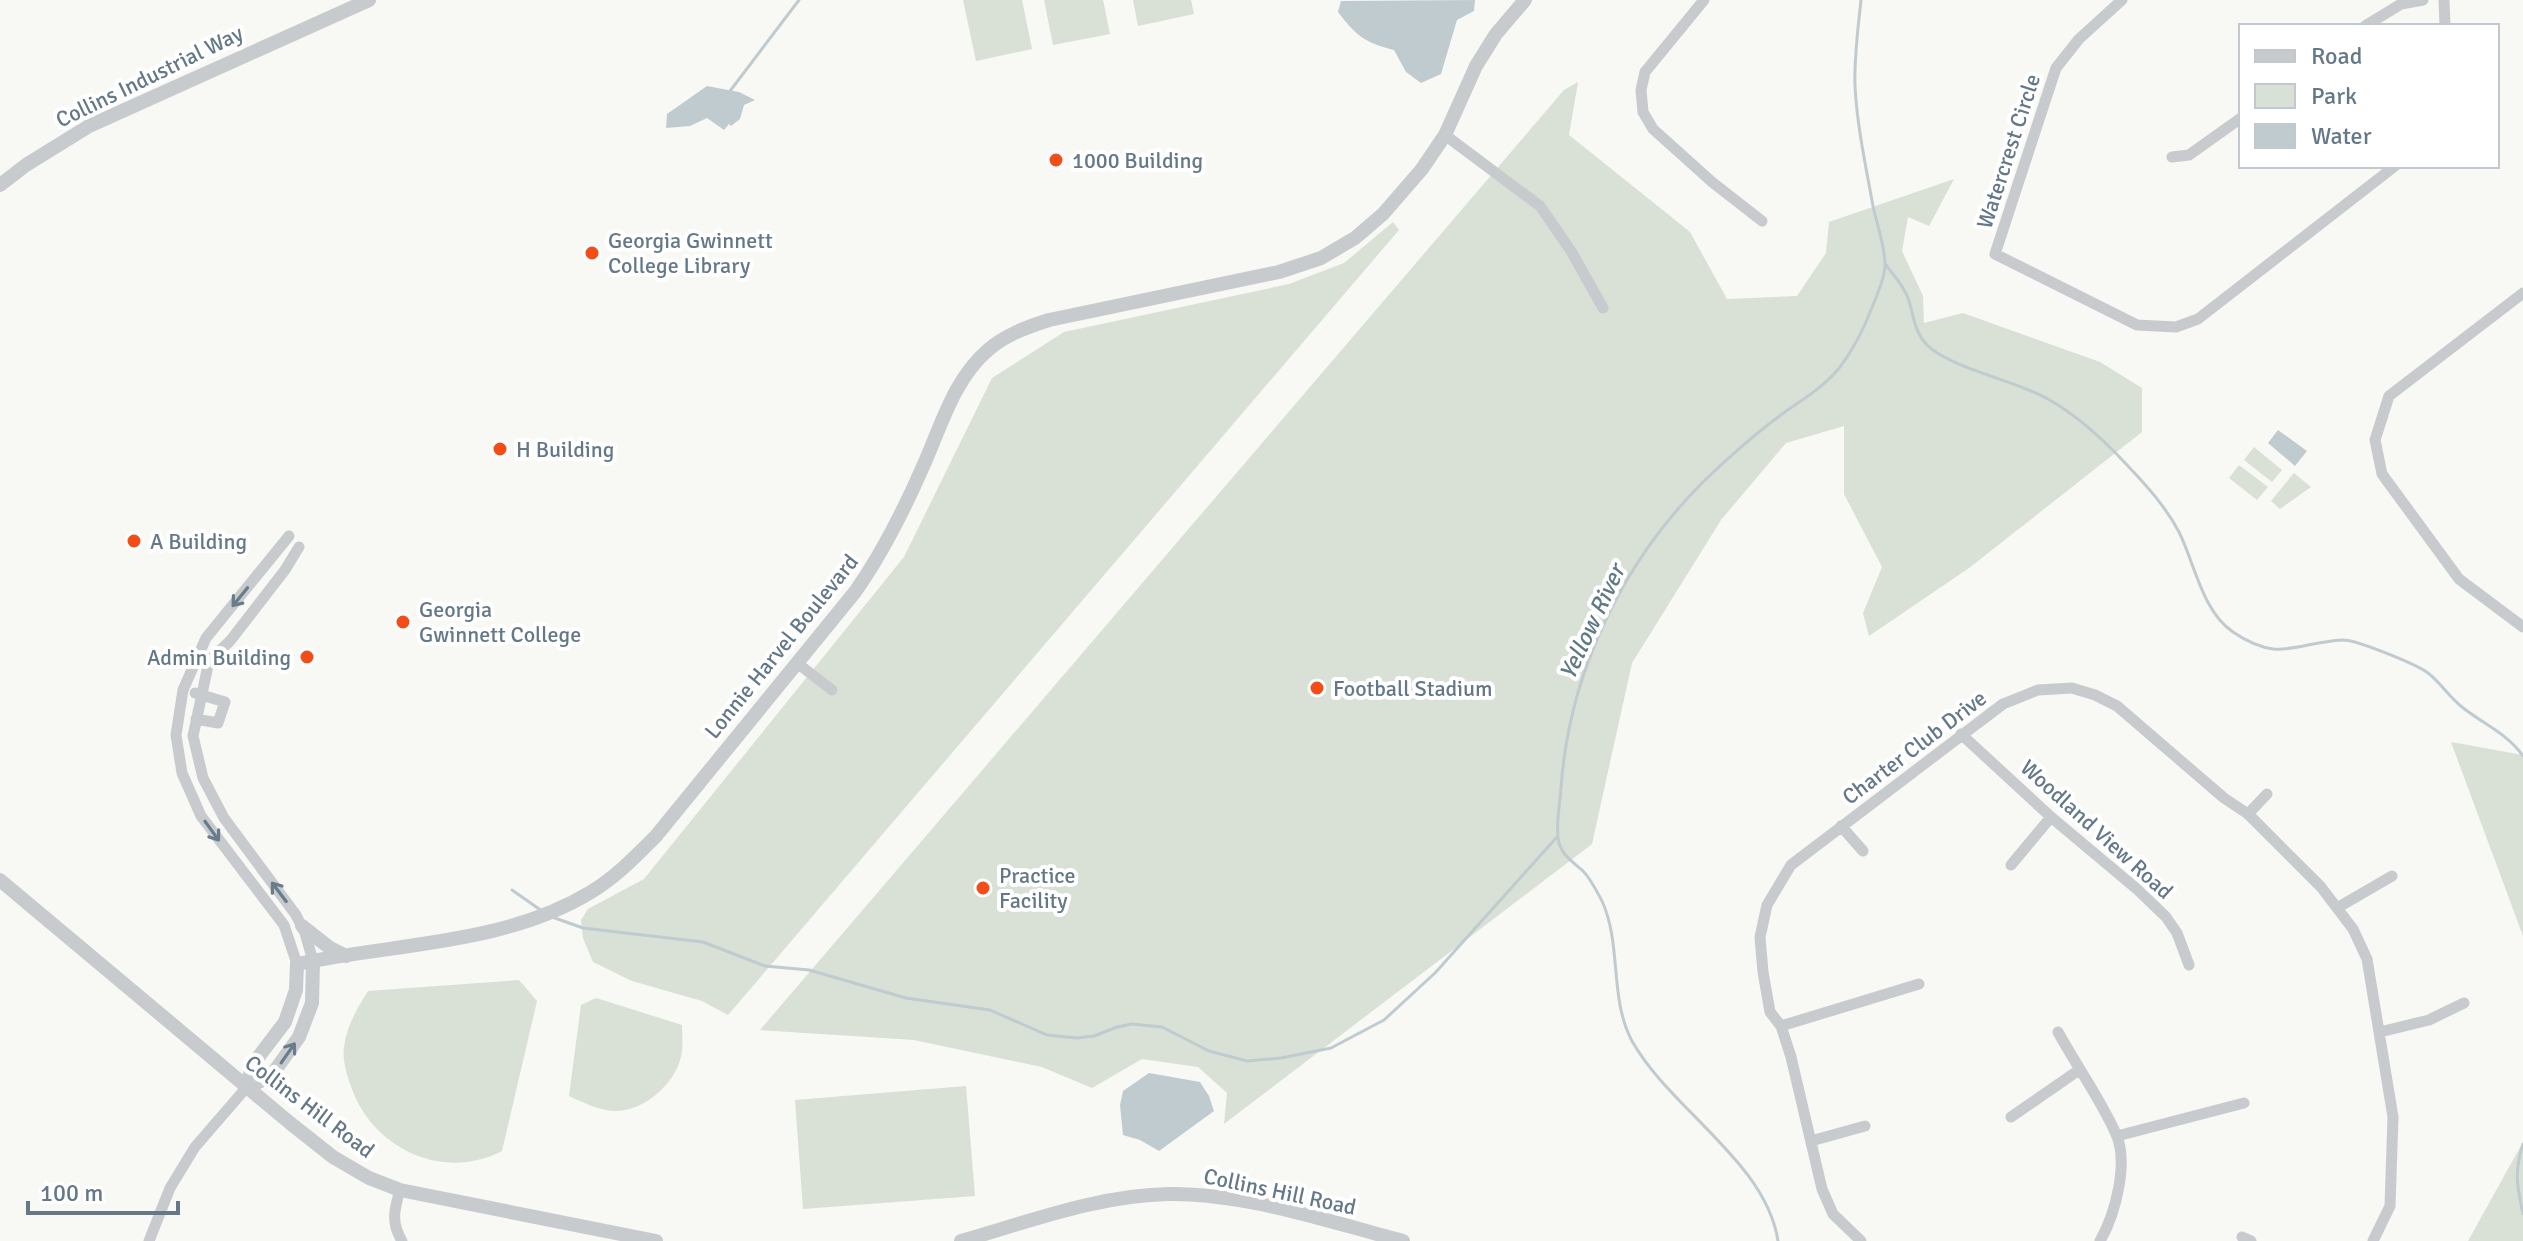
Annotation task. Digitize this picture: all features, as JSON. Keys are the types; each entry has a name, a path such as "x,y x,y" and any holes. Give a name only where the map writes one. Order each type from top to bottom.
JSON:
{"street":[{"name":"Collins Industrial Way","path":"0,185 89,126 369,0"},
{"name":"Lonnie Harvel Boulevard","path":"297,964 517,925 563,908 594,891 626,866 656,836 881,556 905,509 952,398 987,350 1025,328 1049,320 1264,276 1321,258 1355,238 1383,214 1422,169 1445,135 1476,66 1496,34 1525,0"},
{"path":"1704,0 1645,72 1641,90 1643,112 1653,129 1712,182 1762,221"},
{"name":"Watercrest Circle","path":"2122,0 2079,39 2056,68 1995,254 2137,325 2176,327 2198,319 2393,168"},
{"path":"2368,24 2401,4 2423,0"},
{"path":"2444,0 2445,24"},
{"path":"2172,157 2189,155 2239,119"},
{"path":"1445,135 1540,206 1571,251 1603,308"},
{"path":"2523,293 2389,396 2375,440 2382,474 2459,579 2523,627"},
{"path":"246,1088 253,1064 285,1022 296,990 297,964 284,925 201,816 182,773 176,735 183,690 212,629 289,536"},
{"path":"149,1241 170,1188 195,1147 246,1088 271,1076 299,1037 312,1003 315,985 313,961 302,926 224,818 203,778 193,736 209,661 230,641 299,547"},
{"path":"797,663 832,690"},
{"name":"Charter Club Drive","path":"1861,1241 1833,1214 1822,1189 1791,1057 1781,1026 1770,1012 1760,937 1767,905 1791,865 2003,704 2038,690 2072,688 2117,706 2224,798 2248,814 2321,887 2353,929 2367,959 2393,1117 2390,1206 2373,1241"},
{"path":"183,690 225,702 218,723 196,719"},
{"name":"Woodland View Road","path":"1961,734 2166,917 2177,933 2189,965"},
{"path":"2248,814 2267,794"},
{"path":"2011,865 2051,817"},
{"path":"1841,826 1863,851"},
{"path":"2337,908 2392,876"},
{"name":"Collins Hill Road","path":"0,880 246,1088 333,1157 369,1178 400,1190 656,1241"},
{"path":"302,926 330,948 347,956 315,985"},
{"path":"1781,1026 1919,984"},
{"path":"2380,1032 2429,1020 2464,1003"},
{"path":"2058,1032 2117,1136 2121,1160 2117,1197 2109,1225 2100,1241"},
{"path":"2011,1117 2079,1070"},
{"path":"2117,1136 2244,1103"},
{"path":"1811,1141 1865,1126"},
{"path":"400,1190 393,1211 394,1229 402,1241"},
{"name":"Collins Hill Road","path":"961,1241 1123,1198 1169,1194 1213,1196 1289,1211 1403,1241"}],"green space":[{"path":"963,0 1022,0 1032,49 976,61"},
{"path":"1044,0 1103,0 1110,34 1053,45"},
{"path":"1133,0 1191,0 1194,14 1138,26"},
{"path":"1578,82 1569,135 1690,232 1727,299 1797,296 1826,253 1829,222 1954,179 1929,226 1908,217 1902,251 1923,296 1924,323 1963,313 2100,362 2142,388 2142,432 1969,568 1869,636 1863,613 1882,567 1844,494 1844,426 1786,443 1721,520 1632,663 1592,844 1224,1124 1227,1093 1198,1067 1142,1059 1092,1088 1042,1067 914,1040 760,1030 1564,90"},
{"path":"1393,222 1399,230 728,1015 702,1001 632,981 593,962 583,938 581,920 588,909 644,879 904,557 992,378 1064,332 1289,284 1344,263"},
{"path":"2254,447 2282,470 2272,482 2244,460"},
{"path":"2239,465 2268,487 2257,500 2229,478"},
{"path":"2294,473 2311,487 2280,509 2271,501"},
{"path":"2451,742 2523,755 2523,936"},
{"path":"519,980 537,1001 502,1151 479,1160 457,1163 434,1161 393,1143 362,1110 352,1089 344,1057 350,1024 368,991"},
{"path":"596,998 682,1025 682,1051 675,1072 660,1092 628,1109 604,1110 569,1096 581,1005"},
{"path":"966,1086 975,1196 803,1209 795,1100"},
{"path":"2523,1142 2523,1241 2468,1241"}],"water":[{"path":"1475,0 1474,11 1457,20 1441,74 1421,83 1406,72 1394,50 1362,37 1338,12 1341,1"},
{"path":"707,86 739,92 755,100 744,105 740,119 724,130 707,118 690,126 666,128 667,114"},
{"path":"2278,430 2307,451 2295,466 2268,443"},
{"path":"1149,1073 1200,1082 1214,1111 1159,1151 1123,1135 1120,1105 1123,1091"}],"waterway":[{"path":"730,91 799,0"},
{"name":"Yellow River","path":"1778,1241 1770,1213 1737,1161 1669,1090 1632,1041 1620,1007 1608,918 1589,878 1561,848 1558,820 1566,745 1575,703 1588,662 1625,584 1648,548 1703,482 1753,437 1834,374 1857,339 1878,293 1885,268 1884,255 1862,146 1855,86 1861,0"},
{"path":"1886,265 1905,291 1917,329 1927,345 1951,361 2048,399 2080,421 2118,456 2168,514 2185,545 2207,600 2222,623 2233,632 2263,647 2288,649 2343,640 2400,659 2428,673 2457,703 2502,735 2523,756"},
{"path":"552,917 583,928 703,942 765,966 809,970 906,998 990,1010 1047,1035 1077,1038 1132,1024 1162,1027 1209,1051 1247,1061 1331,1048 1384,1020 1435,973 1557,837"},
{"path":"512,890 542,911"},
{"path":"2523,1144 2517,1179 2523,1214"}],"place":[{"name":"1000 Building","path":"1056,160"},
{"name":"Georgia Gwinnett College Library","path":"592,253"},
{"name":"H Building","path":"500,449"},
{"name":"A Building","path":"134,541"},
{"name":"Georgia Gwinnett College","path":"403,622"},
{"name":"Admin Building","path":"307,657"},
{"name":"Football Stadium","path":"1317,688"},
{"name":"Practice Facility","path":"983,888"}]}
